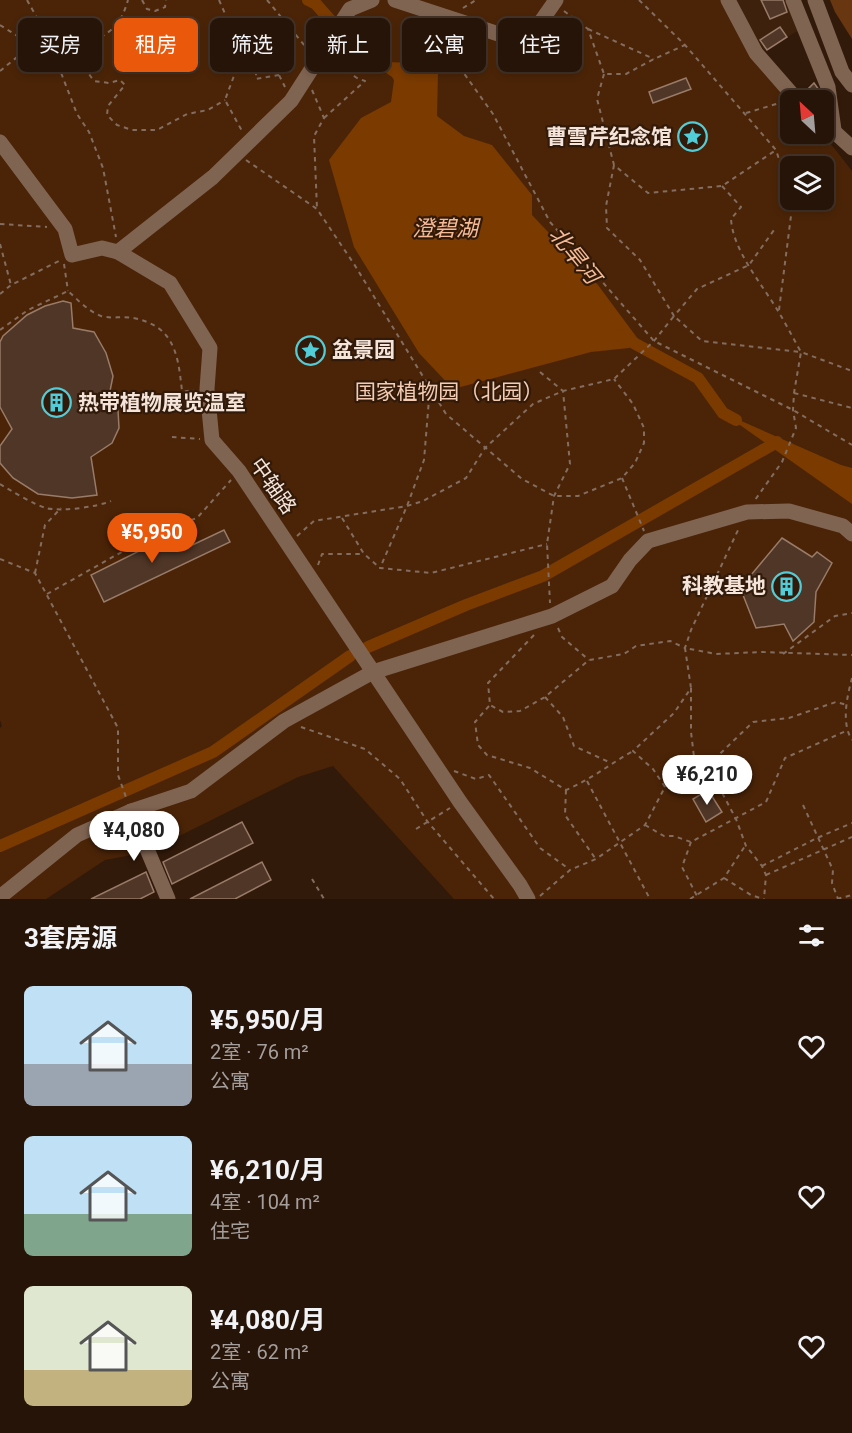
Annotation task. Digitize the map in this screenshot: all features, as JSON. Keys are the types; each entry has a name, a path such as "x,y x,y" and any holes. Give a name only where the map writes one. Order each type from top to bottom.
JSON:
{"street":[{"path":"344,18 350,9 372,0"},
{"path":"395,0 445,18"},
{"path":"728,0 756,53 787,90"},
{"path":"793,0 828,87"},
{"path":"814,0 842,72 852,85"},
{"path":"486,31 526,43 555,2"},
{"path":"828,90 830,70 836,55"},
{"path":"118,252 213,177 291,101 309,72"},
{"path":"834,131 852,148"},
{"path":"0,142 65,229 72,255 102,248 118,252 170,283 210,348 207,389 212,440"},
{"name":"中轴路","path":"212,440 239,472 460,802 520,885 536,899"},
{"path":"0,897 77,835 131,811 191,791 284,721 373,672 552,616 612,586 630,560 648,541 747,512 789,511 843,526 852,534"},
{"path":"131,811 168,899"}],"path":[{"path":"27,0 37,18"},
{"path":"102,37 111,32 124,13 128,0"},
{"path":"142,0 147,9 155,11 165,7 166,0"},
{"path":"87,72 94,81 109,83 120,80 125,85 108,106 107,115 117,125 132,130 157,130 187,114 208,110 225,100 238,65 234,34 219,0"},
{"path":"267,0 306,44"},
{"path":"639,0 686,45 746,113 776,150 780,162"},
{"path":"555,2 588,29 654,59"},
{"path":"0,25 18,36"},
{"path":"588,29 604,74 597,99 614,165 606,206 607,228 640,260 674,316 702,341 801,352 852,371"},
{"path":"604,74 626,74 686,45"},
{"path":"279,75 256,79 256,66 272,50 283,64 279,75 291,101"},
{"path":"0,71 18,57"},
{"path":"61,72 77,114 89,132 104,168 118,252"},
{"path":"317,209 314,136 324,118 365,81 346,72"},
{"path":"463,72 493,114 550,222 654,340 793,411 852,445"},
{"path":"307,76 324,118"},
{"path":"225,100 242,148 317,209 354,264 446,414 522,479 554,496 578,496 622,478 635,463 644,443 644,428 633,404 614,379"},
{"path":"746,113 780,104"},
{"path":"614,165 648,193 722,186 776,150"},
{"path":"722,186 741,207 731,219 732,228 748,265 801,352 794,393 793,411 796,428 782,462 747,512 691,630 685,648 692,688 691,732 695,765 719,787 736,819 746,846 762,866 766,875 764,899 751,895 724,878"},
{"path":"778,311 792,210"},
{"path":"0,224 65,229"},
{"path":"288,544 314,521 407,506 423,501 466,478 485,448 533,404 563,390 614,379 654,340 697,289 748,265 774,230"},
{"path":"0,244 11,285"},
{"path":"0,294 11,285 63,260 68,291 92,312 105,317 132,317 159,328 175,348 179,360 182,391"},
{"path":"0,330 28,310 68,291"},
{"path":"540,372 563,390 570,464 554,496 548,545 552,616 562,637 589,660"},
{"path":"380,568 424,460 430,387"},
{"path":"176,393 207,389"},
{"path":"794,393 852,408"},
{"path":"172,437 212,440"},
{"path":"46,595 159,531 197,518 239,472"},
{"path":"622,478 648,541"},
{"path":"0,484 46,508 78,508 111,501"},
{"path":"34,573 45,525 61,508"},
{"path":"342,516 364,554 380,568 430,573 548,545"},
{"path":"312,581 322,554 364,554"},
{"path":"0,559 34,573 118,728 118,775 131,811"},
{"path":"783,654 835,616 852,614"},
{"path":"536,633 488,683 490,705 475,722 478,745 487,755 530,768 566,790"},
{"path":"490,705 503,712 520,711 545,697 589,660 624,654 636,646 660,642 670,641 685,648 716,654 852,655"},
{"path":"852,678 848,694 846,730 852,740"},
{"path":"566,790 587,781 633,751 674,713 692,688"},
{"path":"545,697 563,717 574,746 611,764"},
{"path":"701,772 753,722 789,718 836,702 847,705"},
{"path":"284,721 366,749 400,778 427,821 494,899"},
{"path":"697,896 682,867 691,842 766,802 785,758 846,730"},
{"path":"633,751 653,769 665,787"},
{"path":"536,899 570,870 596,860 645,825 665,787 695,765"},
{"path":"443,776 455,771 476,779 489,775 540,848 570,870"},
{"path":"587,781 618,843 650,899"},
{"path":"566,790 564,815 596,860"},
{"path":"416,829 460,802"},
{"path":"802,805 832,870 832,884 837,899 851,896"},
{"path":"762,866 852,823"},
{"path":"645,825 664,836 674,836 691,842"},
{"path":"766,875 852,837"},
{"path":"690,899 724,878 746,846"},
{"path":"312,879 324,899"}],"shaded area":[{"path":"733,0 800,0 810,24 764,50"},
{"path":"830,0 852,0 852,39 835,12"}],"green space":[{"name":"国家植物园（北园）","path":"0,0 721,0 783,90 780,90 780,144 831,144 852,171 852,899 454,899 333,766 298,777 147,852 105,860 46,899 0,899 0,728 2,726 0,720"}],"water":[{"name":"澄碧湖","path":"390,62 402,62 402,72 438,72 437,116 464,136 492,145 532,195 532,215 598,285 638,339 629,348 591,352 453,389 419,353 354,247 329,160 361,118 391,102 394,80 389,72"},
{"path":"723,413 852,468 852,504"}],"building":[{"path":"761,0 783,0 787,12 770,19"},
{"path":"780,27 787,37 767,50 760,40"},
{"path":"686,78 691,89 653,103 649,92"},
{"path":"814,83 819,90 807,90"},
{"name":"热带植物展览温室","path":"63,301 71,303 73,328 94,332 106,353 113,376 109,396 118,410 119,428 112,443 91,457 97,495 72,498 38,494 13,478 0,463 0,446 12,429 0,407 0,342 3,336 27,315 45,306"},
{"path":"224,530 230,542 104,602 91,575 175,533 184,549"},
{"name":"科教基地","path":"782,538 812,557 817,552 832,563 816,592 814,622 793,641 784,624 756,628 743,595 760,581 751,575"},
{"path":"708,790 722,812 706,822 693,799"},
{"path":"242,822 253,843 172,884 163,862"},
{"path":"262,862 271,880 235,899 190,899"},
{"path":"146,872 154,892 140,899 91,899"}],"waterway":[{"name":"北旱河","path":"308,0 316,4 345,37 394,71"},
{"name":"北旱河","path":"619,335 698,378 723,413 736,420"},
{"path":"368,647 466,605 543,576 777,442"},
{"path":"0,846 213,752 350,656"}],"place":[{"name":"曹雪芹纪念馆","path":"693,137"},
{"name":"盆景园","path":"311,350"},
{"name":"热带植物展览温室","path":"57,403"},
{"name":"科教基地","path":"787,586"}]}
